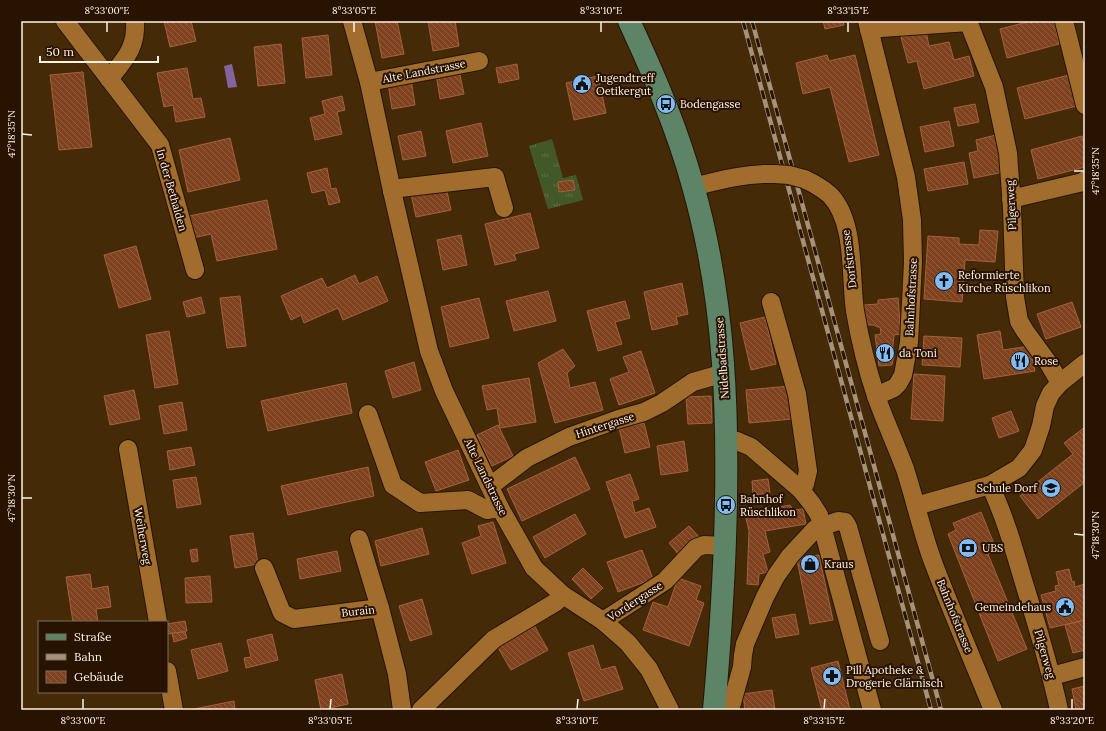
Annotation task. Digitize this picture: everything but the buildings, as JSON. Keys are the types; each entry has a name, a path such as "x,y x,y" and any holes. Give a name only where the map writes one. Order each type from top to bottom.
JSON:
{"main road":[{"name":"Nidelbadstrasse","path":"629,21 677,132 693,187 706,243 718,309 725,375 727,440 723,606 714,710"}],"street":[{"name":"In der Bethalden","path":"65,21 160,145 194,270"},
{"path":"109,79 130,52 136,30 135,21"},
{"name":"Alte Landstrasse","path":"352,21 369,82 429,352 444,391 500,508 534,568 562,595 603,621 628,643 649,669 670,710"},
{"path":"868,26 881,28 969,21"},
{"name":"Pilgerweg","path":"969,21 994,87 1008,153 1015,297 1018,321 1049,364 1060,383"},
{"path":"1064,21 1085,105"},
{"name":"Bahnhofstrasse","path":"868,26 906,177 912,220 914,262 908,342 903,375 894,388 876,396 905,469 932,560 993,710"},
{"name":"Alte Landstrasse","path":"369,82 479,61"},
{"name":"Dorfstrasse","path":"693,187 731,178 763,173 789,175 804,179 823,190 833,199 846,225 855,311 863,351 876,396"},
{"path":"392,191 400,188 495,177 504,208"},
{"path":"1011,199 1083,182 1085,180"},
{"path":"772,302 797,394 808,471 805,484 800,490"},
{"path":"916,506 990,485 1019,468 1033,450 1041,426 1045,406 1051,393 1060,383 1085,363"},
{"name":"Hintergasse","path":"489,485 497,481 527,458 569,437 619,419 644,412 693,382 725,375"},
{"path":"368,414 392,485 420,503 468,500 487,510 500,508"},
{"path":"727,440 737,441 751,448 800,490 819,515 872,710"},
{"name":"Weiherweg","path":"128,449 158,621"},
{"name":"Pilgerweg","path":"990,485 1001,510 1052,676 1059,710"},
{"path":"730,710 742,667 746,644 757,614 776,576 794,552 815,529 838,521 845,522 848,527 880,641"},
{"path":"359,539 380,608"},
{"name":"Vordergasse","path":"603,621 666,581 696,548 704,546 724,546"},
{"name":"Burain","path":"264,568 282,613 294,619 380,608 397,674 402,710"},
{"path":"421,710 494,639 556,602 562,595"},
{"path":"1052,676 1085,667"},
{"path":"168,677 174,710"}],"green space":[{"path":"552,139 563,178 576,175 583,200 548,209 529,146"}],"shaded area":[{"path":"232,64 237,87 228,88 224,66"}],"railway":[{"path":"743,21 931,710"},
{"path":"752,21 941,710"}],"place":[{"name":"Jugendtreff Oetikergut","path":"582,84"},
{"name":"Bodengasse","path":"666,104"},
{"name":"Reformierte Kirche Rüschlikon","path":"944,281"},
{"name":"da Toni","path":"885,353"},
{"name":"Rose","path":"1020,361"},
{"name":"Schule Dorf","path":"1051,488"},
{"name":"Bahnhof Rüschlikon","path":"726,505"},
{"name":"UBS","path":"968,548"},
{"name":"Kraus","path":"810,564"},
{"name":"Gemeindehaus","path":"1065,607"},
{"name":"Pill Apotheke & Drogerie Glärnisch","path":"832,676"}]}
